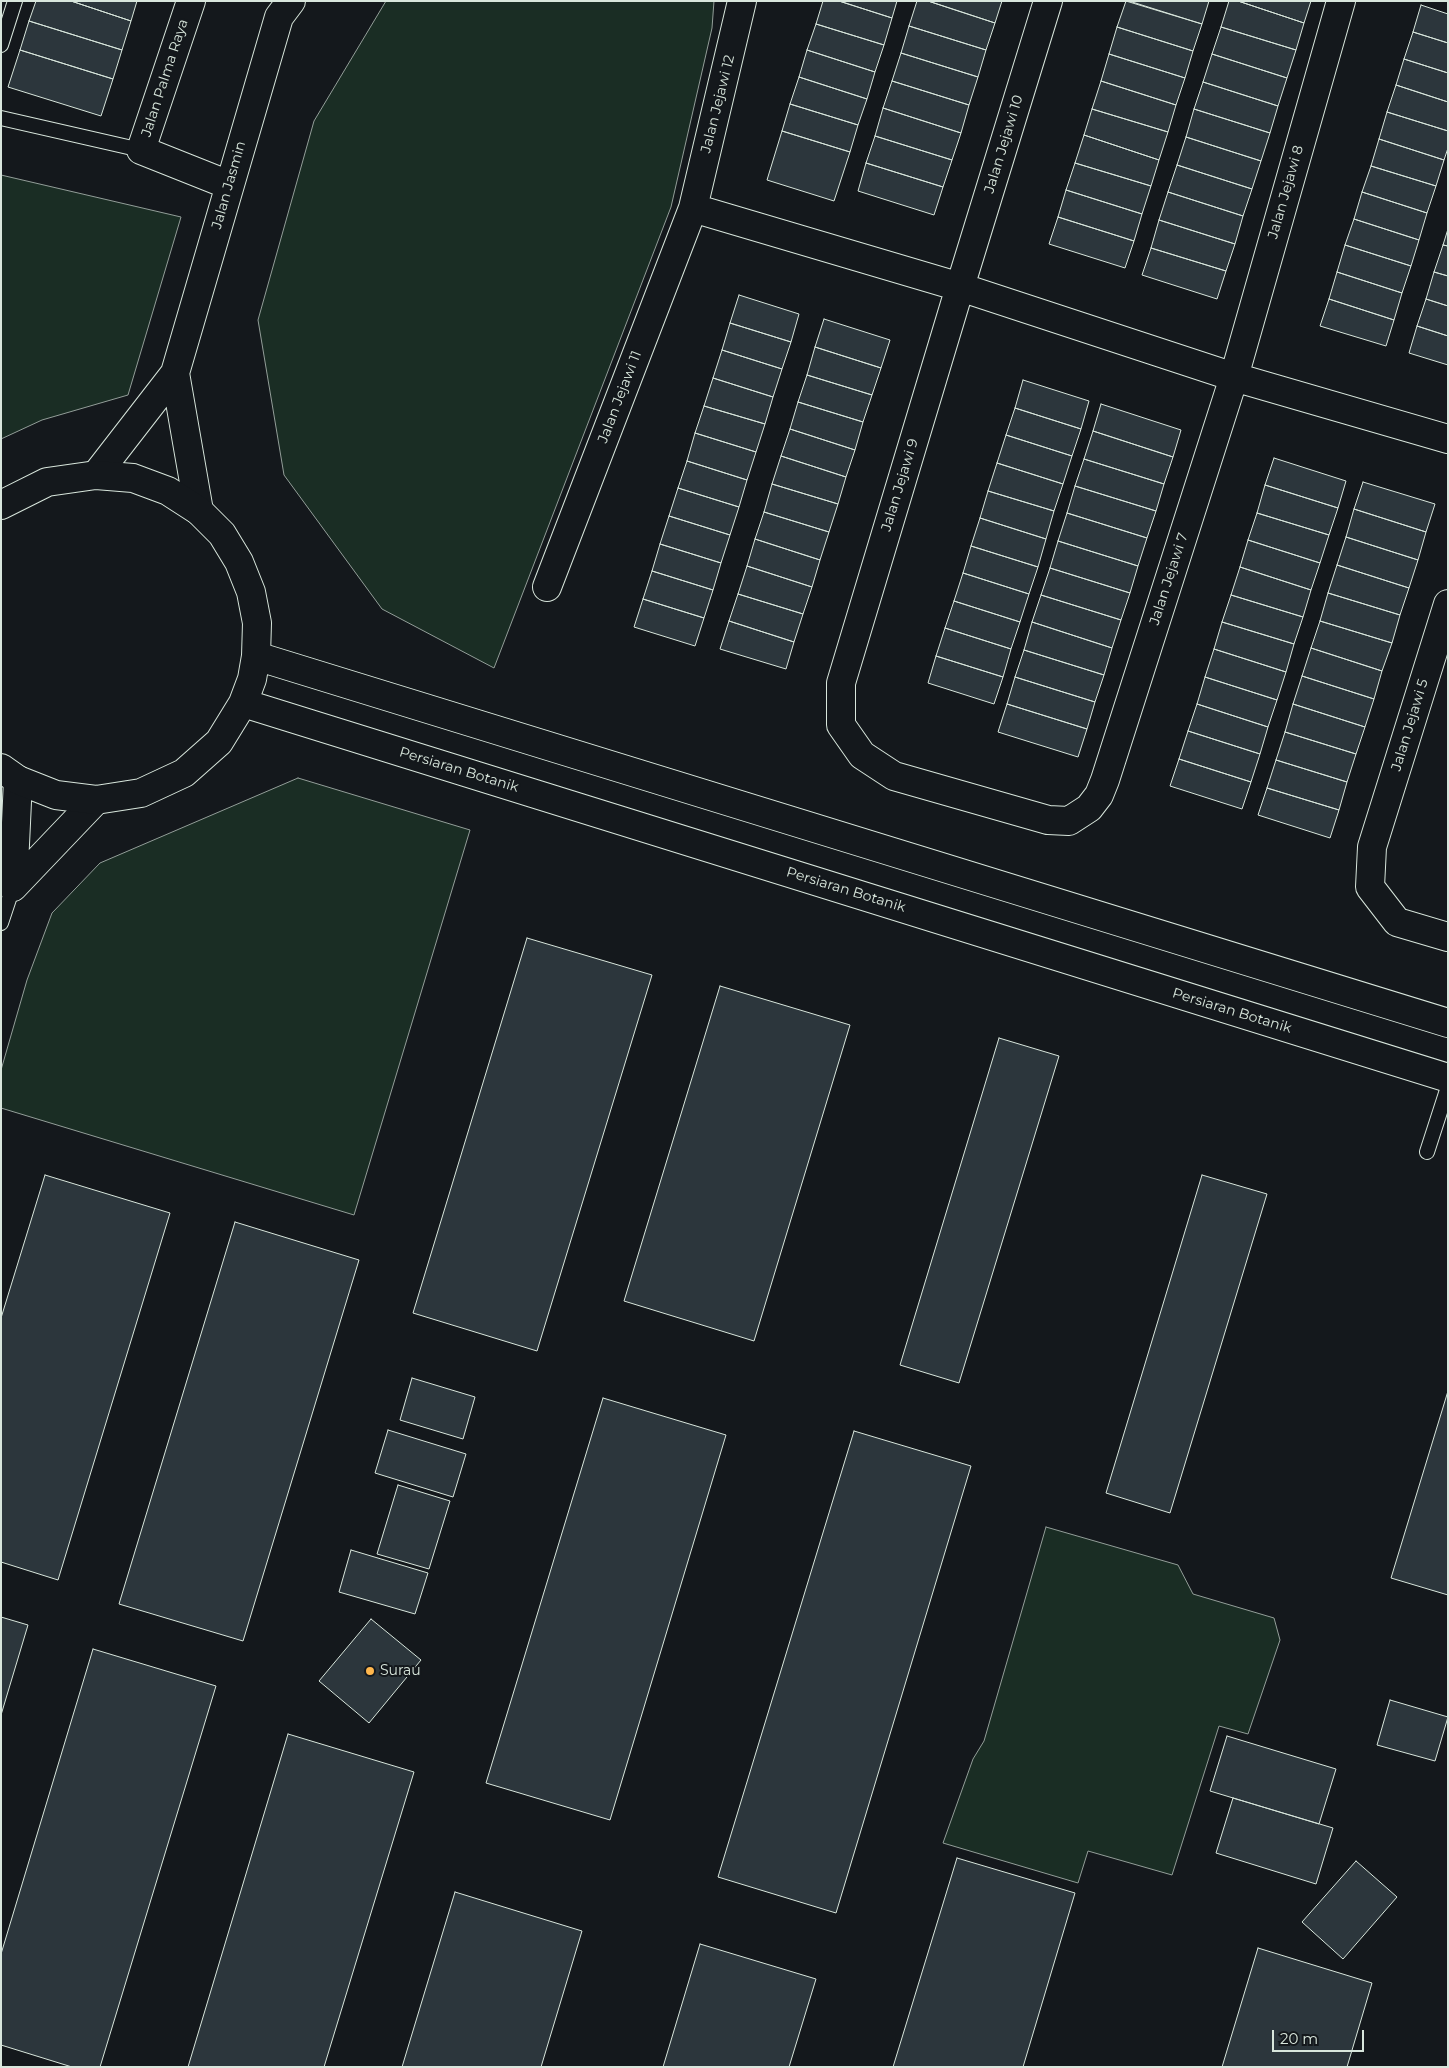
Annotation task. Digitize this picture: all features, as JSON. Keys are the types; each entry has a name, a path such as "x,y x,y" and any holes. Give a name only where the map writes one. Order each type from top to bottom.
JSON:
{"street":[{"name":"Jalan Palma Raya","path":"191,1 141,150 229,185"},
{"name":"Jalan Jejawi 12","path":"693,208 742,1"},
{"name":"Jalan Jejawi 10","path":"960,287 1048,1"},
{"name":"Jalan Jejawi 8","path":"1234,377 1340,4"},
{"name":"Jalan Jasmin","path":"96,474 175,373 229,185 284,6"},
{"path":"693,208 960,287 1234,377 1448,440"},
{"name":"Jalan Jejawi 11","path":"547,587 693,208"},
{"name":"Jalan Jejawi 9","path":"960,287 841,684 841,725 862,755 894,776 1048,820 1070,821 1089,808 1099,795 1105,780"},
{"name":"Jalan Jasmin","path":"175,373 199,511"},
{"name":"Jalan Jejawi 7","path":"1105,780 1234,377"},
{"path":"1,505 47,482 96,474 133,478 168,491 199,511 222,534 239,562 251,592 257,623 256,656 252,679 244,703 219,742 184,773 141,793 96,800 56,795 10,774 13,887"},
{"name":"Jalan Jejawi 5","path":"1448,604 1372,847 1370,887 1397,922 1448,937"},
{"path":"256,656 1448,1023"},
{"name":"Persiaran Botanik","path":"244,703 1448,1078"},
{"path":"13,887 96,800"}],"lane":[{"path":"1,45 15,1"},
{"path":"1,118 141,150"},
{"path":"1,923 13,887"},
{"path":"1427,1152 1448,1087"}],"green space":[{"path":"386,1 714,1 712,28 671,207 494,668 382,609 284,475 258,320 314,121"},
{"path":"1,175 181,217 128,395 42,420 1,439"},
{"path":"298,778 470,830 354,1215 1,1108 1,1070 27,980 52,913 100,863"},
{"path":"1046,1527 1178,1565 1193,1594 1274,1618 1280,1640 1248,1734 1219,1726 1172,1875 1088,1851 1078,1883 943,1843 973,1759 984,1741"}],"building":[{"path":"36,1 71,1 131,21 122,50 29,21"},
{"path":"71,1 137,1 131,21"},
{"path":"823,1 839,1 892,18 884,45 816,24"},
{"path":"839,1 897,1 892,18"},
{"path":"917,1 928,1 995,23 986,50 909,26"},
{"path":"928,1 1002,1 995,23"},
{"path":"1126,1 1202,24 1193,51 1117,27"},
{"path":"1129,1 1209,1 1202,24"},
{"path":"1229,1 1238,1 1304,23 1296,50 1221,27"},
{"path":"1238,1 1311,1 1304,23"},
{"path":"1421,5 1448,14 1448,43 1413,32"},
{"path":"29,21 122,50 113,79 20,50"},
{"path":"816,24 884,45 875,72 807,50"},
{"path":"909,26 986,50 978,77 901,53"},
{"path":"1117,27 1193,51 1185,78 1109,54"},
{"path":"1221,27 1296,50 1287,78 1212,54"},
{"path":"1413,32 1448,43 1448,73 1404,59"},
{"path":"20,50 113,79 101,116 8,87"},
{"path":"807,50 875,72 867,99 799,77"},
{"path":"901,53 978,77 969,105 892,81"},
{"path":"1109,54 1185,78 1176,105 1101,81"},
{"path":"1212,54 1287,78 1278,106 1203,82"},
{"path":"1404,59 1448,73 1448,102 1396,85"},
{"path":"799,77 867,99 858,125 790,104"},
{"path":"892,81 969,105 961,133 883,108"},
{"path":"1101,81 1176,105 1168,132 1092,109"},
{"path":"1203,82 1278,106 1270,133 1194,109"},
{"path":"1396,85 1448,102 1448,131 1387,112"},
{"path":"790,104 858,125 850,152 782,131"},
{"path":"883,108 961,133 952,160 875,136"},
{"path":"1092,109 1168,132 1159,160 1084,135"},
{"path":"1194,109 1270,133 1261,161 1186,137"},
{"path":"1387,112 1448,131 1448,148 1444,160 1379,139"},
{"path":"782,131 850,152 834,201 767,180"},
{"path":"1084,135 1159,160 1151,186 1075,163"},
{"path":"875,136 952,160 943,187 866,163"},
{"path":"1186,137 1261,161 1252,189 1177,165"},
{"path":"1379,139 1444,160 1436,186 1371,166"},
{"path":"866,163 943,187 934,215 858,191"},
{"path":"1075,163 1151,186 1142,214 1066,190"},
{"path":"1177,165 1252,189 1243,216 1168,192"},
{"path":"1371,166 1436,186 1427,213 1362,192"},
{"path":"1066,190 1142,214 1134,241 1058,217"},
{"path":"1168,192 1243,216 1235,244 1159,220"},
{"path":"1362,192 1427,213 1419,240 1354,219"},
{"path":"1058,217 1134,241 1125,268 1049,244"},
{"path":"1354,219 1419,240 1411,266 1345,245"},
{"path":"1159,220 1235,244 1226,271 1151,248"},
{"path":"1448,229 1448,246 1443,245"},
{"path":"1345,245 1411,266 1402,293 1337,272"},
{"path":"1443,245 1448,246 1448,276 1434,272"},
{"path":"1151,248 1226,271 1217,299 1142,275"},
{"path":"1337,272 1402,293 1394,320 1329,299"},
{"path":"1434,272 1448,276 1448,306 1426,299"},
{"path":"739,295 799,314 791,342 730,323"},
{"path":"1329,299 1394,320 1386,346 1320,326"},
{"path":"1426,299 1448,306 1448,336 1417,326"},
{"path":"824,319 890,340 881,368 815,347"},
{"path":"730,323 791,342 782,369 722,350"},
{"path":"1417,326 1448,336 1448,365 1409,353"},
{"path":"815,347 881,368 872,395 807,375"},
{"path":"722,350 782,369 773,397 713,378"},
{"path":"807,375 872,395 863,422 798,402"},
{"path":"713,378 773,397 765,424 704,406"},
{"path":"1023,380 1089,401 1081,429 1015,408"},
{"path":"798,402 863,422 855,450 790,429"},
{"path":"1101,404 1181,430 1173,457 1093,431"},
{"path":"704,406 765,424 756,452 695,433"},
{"path":"1015,408 1081,429 1072,456 1006,435"},
{"path":"790,429 855,450 846,477 781,456"},
{"path":"1093,431 1173,457 1164,484 1084,459"},
{"path":"695,433 756,452 747,480 687,461"},
{"path":"1006,435 1072,456 1063,484 997,463"},
{"path":"781,456 846,477 838,504 772,484"},
{"path":"1274,458 1346,481 1338,508 1265,485"},
{"path":"1084,459 1164,484 1156,511 1075,486"},
{"path":"687,461 747,480 739,507 678,488"},
{"path":"997,463 1063,484 1054,511 988,491"},
{"path":"1363,482 1435,504 1426,532 1354,509"},
{"path":"772,484 838,504 829,532 764,512"},
{"path":"1265,485 1338,508 1329,535 1257,513"},
{"path":"1075,486 1156,511 1147,538 1067,513"},
{"path":"678,488 739,507 730,535 669,516"},
{"path":"988,491 1054,511 1046,539 980,518"},
{"path":"1354,509 1426,532 1418,560 1346,537"},
{"path":"764,512 829,532 820,560 755,539"},
{"path":"1067,513 1147,538 1138,566 1058,541"},
{"path":"1257,513 1329,535 1320,563 1248,540"},
{"path":"669,516 730,535 721,563 660,544"},
{"path":"980,518 1046,539 1038,567 971,546"},
{"path":"1346,537 1418,560 1409,588 1337,565"},
{"path":"755,539 820,560 812,587 747,566"},
{"path":"1248,540 1320,563 1311,590 1240,567"},
{"path":"1058,541 1138,566 1130,593 1050,568"},
{"path":"660,544 721,563 713,590 652,571"},
{"path":"971,546 1038,567 1029,594 963,573"},
{"path":"1337,565 1409,588 1400,615 1328,593"},
{"path":"747,566 812,587 803,614 738,594"},
{"path":"1240,567 1311,590 1303,617 1231,595"},
{"path":"1050,568 1130,593 1121,620 1041,595"},
{"path":"652,571 713,590 704,618 643,599"},
{"path":"963,573 1029,594 1020,622 954,601"},
{"path":"1328,593 1400,615 1392,643 1320,621"},
{"path":"738,594 803,614 794,642 729,621"},
{"path":"1041,595 1121,620 1112,648 1032,622"},
{"path":"1231,595 1303,617 1294,644 1222,622"},
{"path":"643,599 704,618 695,646 634,627"},
{"path":"954,601 1020,622 1011,649 945,628"},
{"path":"729,621 794,642 786,669 720,649"},
{"path":"1320,621 1392,643 1382,671 1311,648"},
{"path":"1032,622 1112,648 1104,675 1024,650"},
{"path":"1222,622 1294,644 1286,672 1214,649"},
{"path":"945,628 1011,649 1003,677 936,656"},
{"path":"1311,648 1382,671 1374,699 1302,676"},
{"path":"1214,649 1286,672 1277,700 1205,677"},
{"path":"1024,650 1104,675 1095,702 1015,677"},
{"path":"936,656 1003,677 994,704 928,683"},
{"path":"1302,676 1374,699 1365,727 1293,704"},
{"path":"1015,677 1095,702 1087,729 1007,704"},
{"path":"1205,677 1277,700 1268,727 1197,704"},
{"path":"1007,704 1087,729 1078,757 998,732"},
{"path":"1197,704 1268,727 1260,754 1188,731"},
{"path":"1293,704 1365,727 1356,754 1285,732"},
{"path":"1188,731 1260,754 1251,782 1179,759"},
{"path":"1285,732 1356,754 1347,782 1276,760"},
{"path":"1179,759 1251,782 1242,809 1170,786"},
{"path":"1276,760 1347,782 1339,810 1267,788"},
{"path":"1267,788 1339,810 1330,838 1258,815"},
{"path":"527,938 652,975 537,1351 413,1313"},
{"path":"720,986 850,1025 754,1341 624,1301"},
{"path":"999,1038 1059,1056 959,1383 900,1365"},
{"path":"45,1175 170,1213 58,1580 1,1562 1,1318"},
{"path":"1202,1175 1267,1194 1170,1513 1106,1493"},
{"path":"235,1222 359,1260 243,1641 119,1604"},
{"path":"412,1378 475,1397 463,1439 400,1420"},
{"path":"1448,1391 1448,1595 1391,1578"},
{"path":"603,1398 726,1435 610,1820 486,1783"},
{"path":"388,1430 466,1454 453,1497 375,1473"},
{"path":"854,1431 971,1466 836,1913 718,1877"},
{"path":"398,1485 450,1501 429,1569 377,1554"},
{"path":"351,1550 428,1573 415,1614 339,1592"},
{"path":"1,1617 28,1625 1,1715"},
{"name":"Surau","path":"371,1619 421,1660 369,1723 319,1681"},
{"path":"93,1649 216,1686 100,2067 72,2067 1,2045 1,1954"},
{"path":"1390,1700 1448,1717 1435,1761 1377,1745"},
{"path":"288,1734 414,1772 324,2067 188,2067"},
{"path":"1227,1736 1336,1769 1319,1824 1210,1791"},
{"path":"1233,1798 1333,1828 1316,1884 1216,1853"},
{"path":"957,1858 1075,1893 1023,2067 893,2067"},
{"path":"1356,1861 1397,1897 1343,1959 1302,1922"},
{"path":"455,1892 582,1931 541,2067 402,2067"},
{"path":"700,1944 816,1979 789,2067 663,2067"},
{"path":"1258,1948 1372,1983 1347,2067 1222,2067"}],"place":[{"name":"Surau","path":"370,1671"}]}
